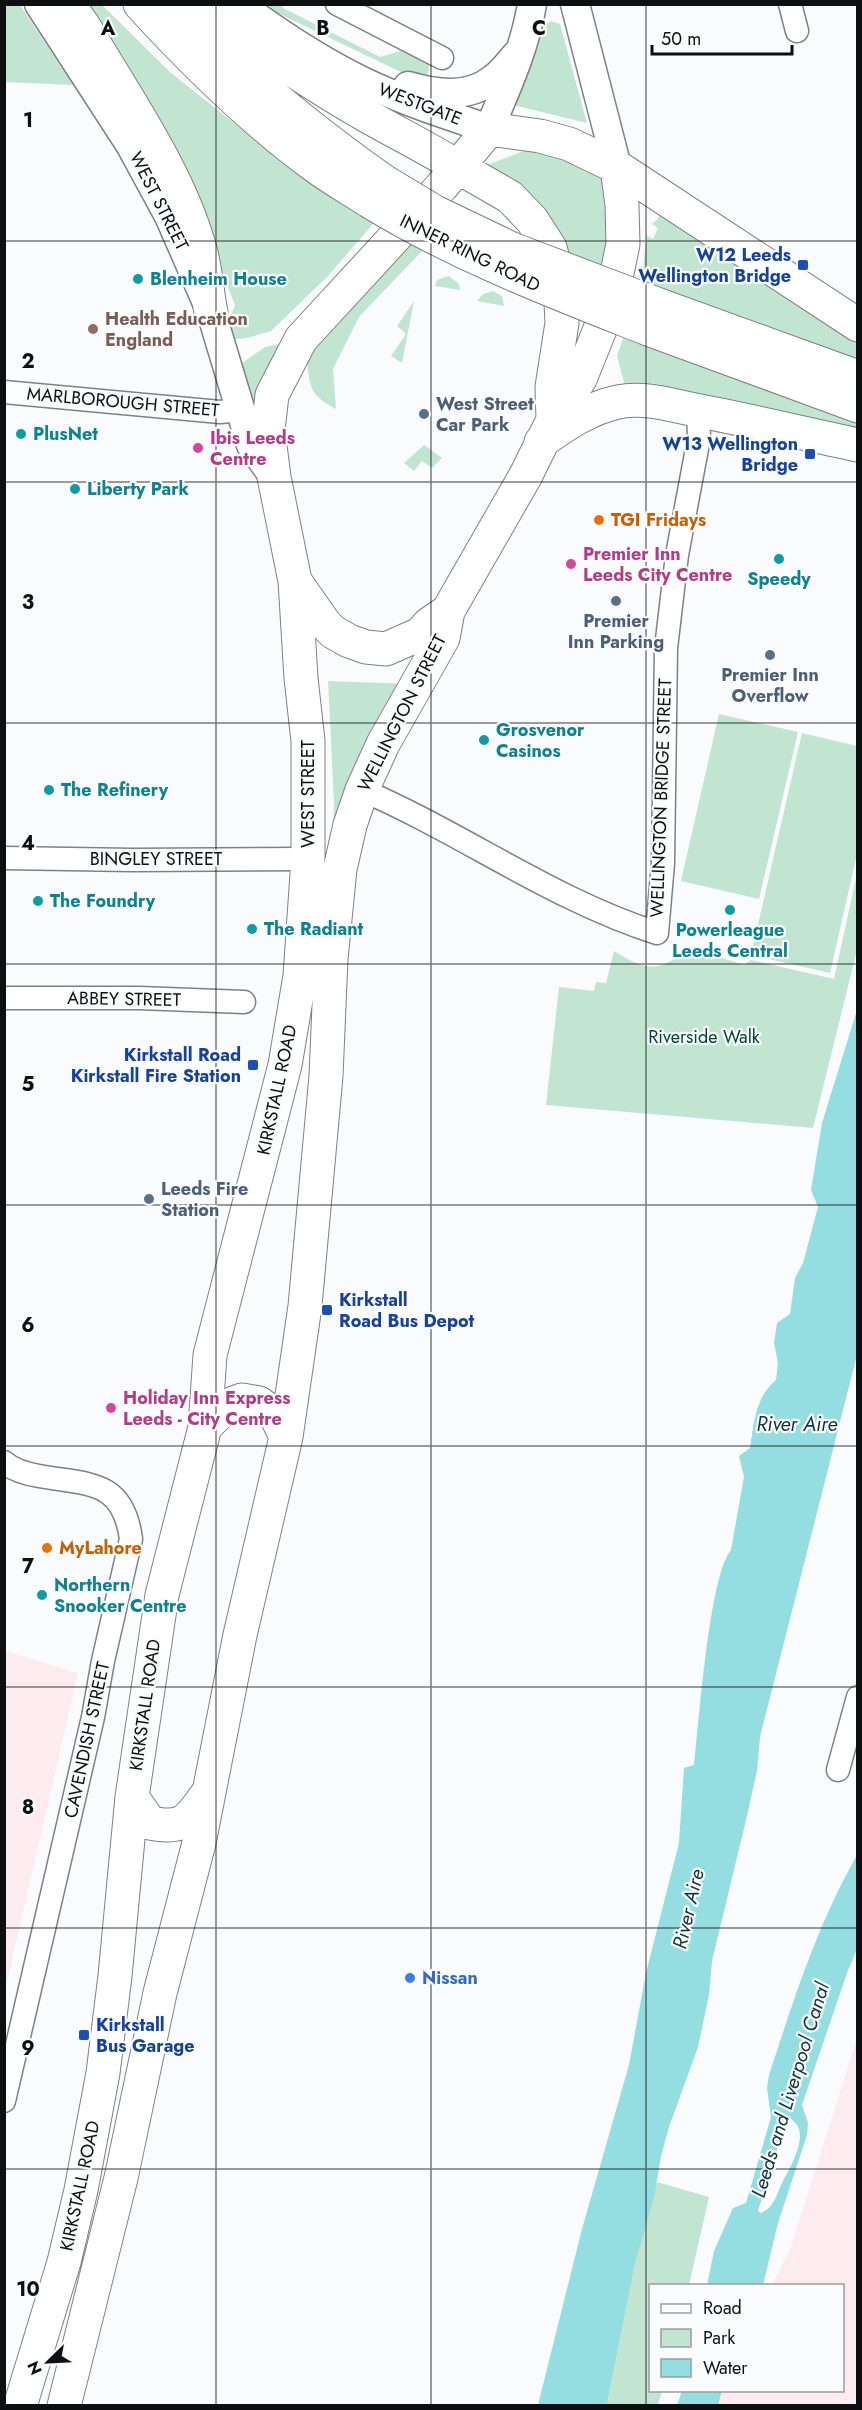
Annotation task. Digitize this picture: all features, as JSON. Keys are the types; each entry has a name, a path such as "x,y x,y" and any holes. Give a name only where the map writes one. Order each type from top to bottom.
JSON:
{"main road":[{"path":"68,4 83,25 162,159 189,218 201,254 210,312"},
{"path":"205,4 223,21 304,77 369,117 510,197 532,220 550,248 560,284 562,322 547,431"},
{"name":"INNER RING ROAD","path":"150,8 326,140 377,191 435,212 653,317 858,406"},
{"path":"489,129 458,167 301,339 272,395 268,430 274,477 295,581 316,614 333,632 366,647 386,649 403,643 420,634 429,624 448,611 526,475 547,431 580,379 611,302 623,244 622,205 617,167"},
{"name":"WESTGATE","path":"489,129 540,136 569,144 617,167 858,325"},
{"name":"INNER RING ROAD","path":"653,317 858,377"},
{"path":"547,431 589,412 619,402 648,400 858,446"},
{"name":"WEST STREET","path":"295,581 301,678 308,741 308,859 304,931 295,1008"},
{"name":"WELLINGTON STREET","path":"324,1099 336,899 350,825 382,744 443,638 448,611"},
{"name":"KIRKSTALL ROAD","path":"20,2406 64,2262 103,2073 132,1797 162,1595 205,1427 210,1355 262,1161 285,1065 295,1008"},
{"name":"KIRKSTALL ROAD","path":"64,2406 121,2178 160,1993 199,1842 240,1635 286,1437 305,1306 324,1099"},
{"path":"205,1427 226,1407 242,1400 259,1403 276,1416 286,1437"},
{"path":"132,1797 150,1823 167,1826 187,1821 208,1793"}],"street":[{"name":"WEST STREET","path":"39,4 130,146 169,216 210,312 251,445 274,477"},
{"name":"WESTGATE","path":"239,4 302,46 364,82 449,117 489,129"},
{"path":"337,4 442,58"},
{"path":"489,129 509,83 529,22 532,4"},
{"path":"575,4 617,167"},
{"path":"790,4 797,30"},
{"path":"302,46 404,84 445,94 478,87 494,79 519,51"},
{"name":"MARLBOROUGH STREET","path":"4,392 202,411 241,410"},
{"name":"WELLINGTON BRIDGE STREET","path":"362,790 405,808 616,920 657,933 663,862 666,648 678,555 699,438 698,411"},
{"name":"BINGLEY STREET","path":"4,858 308,859"},
{"name":"ABBEY STREET","path":"4,998 139,998 243,1002"},
{"name":"CAVENDISH STREET","path":"4,1462 28,1474 96,1485 117,1498 129,1520 131,1539 103,1661 93,1717 4,2101"},
{"path":"838,1770 858,1696"}],"shaded area":[{"path":"4,1651 78,1673 5,1990"},
{"path":"857,2038 857,2405 718,2405 722,2392 844,2392 844,2284 773,2284 790,2250"}],"green space":[{"path":"5,4 20,5 73,85 5,82"},
{"path":"77,5 102,5 171,73 257,141 374,223 327,277 271,331 247,338 225,340 223,335 235,305 190,191"},
{"path":"261,5 282,5 283,8 380,57 407,49 428,60 429,70 426,77 419,78 403,73"},
{"path":"551,21 560,24 587,123 505,103 542,27"},
{"path":"526,150 544,150 602,177 607,184 611,270 564,254 487,165"},
{"path":"661,212 857,341 857,362 642,283 646,239 647,236 653,239 658,228 652,224"},
{"path":"408,242 422,251 359,317 333,369 336,409 321,400 313,390 307,360 343,313"},
{"path":"449,276 459,284 460,290 435,286 437,280"},
{"path":"493,291 502,296 504,306 477,301 483,294"},
{"path":"414,301 402,363 391,356 406,334 397,326"},
{"path":"623,338 677,358 678,355 857,419 857,434 652,383 647,386 625,386 617,356"},
{"path":"284,343 268,366 251,409 235,368 265,347"},
{"path":"424,445 442,458 432,468 422,461 414,471 404,463"},
{"path":"328,681 411,684 332,865 334,803"},
{"path":"719,714 798,732 759,899 681,881"},
{"path":"802,733 857,746 857,854 830,973 751,955"},
{"name":"Riverside Walk","path":"857,874 857,950 813,1128 546,1105 559,987 594,991 596,982 606,983 614,951 635,963 652,967 669,962 688,947 744,965 751,960 834,979"},
{"path":"657,2182 709,2197 689,2284 649,2284 649,2392 662,2392 658,2405 607,2406 636,2260"}],"water":[{"name":"River Aire","path":"857,1010 857,1355 760,1737 757,1771 712,1961 709,1995 698,2047 661,2156 654,2198 636,2260 607,2405 538,2405 582,2229 629,2065 646,1973 679,1843 684,1768 694,1765 711,1618 723,1565 731,1550 744,1477 739,1456 750,1448 754,1420 760,1403 764,1394 776,1380 778,1363 774,1343 777,1323 790,1314 795,1278 803,1263 818,1207 811,1190 822,1123"},
{"name":"Leeds and Liverpool Canal","path":"857,1855 857,1949 802,2105 808,2123 807,2135 778,2223 763,2284 707,2284 714,2251 733,2208 746,2203 771,2117 767,2088 769,2075 807,1963 830,1908","holes":["787,2117 795,2122 800,2138 794,2158 772,2204 761,2213 758,2211"]},
{"path":"681,2392 722,2392 718,2405 677,2405"}],"place":[{"name":"W12 Leeds Wellington Bridge","path":"803,265"},
{"name":"Blenheim House","path":"138,279"},
{"name":"Health Education England","path":"93,329"},
{"name":"West Street Car Park","path":"424,414"},
{"name":"PlusNet","path":"21,434"},
{"name":"Ibis Leeds Centre","path":"198,448"},
{"name":"W13 Wellington Bridge","path":"810,454"},
{"name":"Liberty Park","path":"75,489"},
{"name":"TGI Fridays","path":"599,520"},
{"name":"Speedy","path":"779,559"},
{"name":"Premier Inn Leeds City Centre","path":"571,564"},
{"name":"Premier Inn Parking","path":"616,601"},
{"name":"Premier Inn Overflow","path":"770,655"},
{"name":"Grosvenor Casinos","path":"484,740"},
{"name":"The Refinery","path":"49,790"},
{"name":"The Foundry","path":"38,901"},
{"name":"Powerleague Leeds Central","path":"730,910"},
{"name":"The Radiant","path":"252,929"},
{"name":"Kirkstall Road Kirkstall Fire Station","path":"253,1065"},
{"name":"Leeds Fire Station","path":"149,1199"},
{"name":"Kirkstall Road Bus Depot","path":"327,1310"},
{"name":"Holiday Inn Express Leeds - City Centre","path":"111,1408"},
{"name":"MyLahore","path":"47,1548"},
{"name":"Northern Snooker Centre","path":"42,1595"},
{"name":"Nissan","path":"410,1978"},
{"name":"Kirkstall Bus Garage","path":"84,2035"}]}
